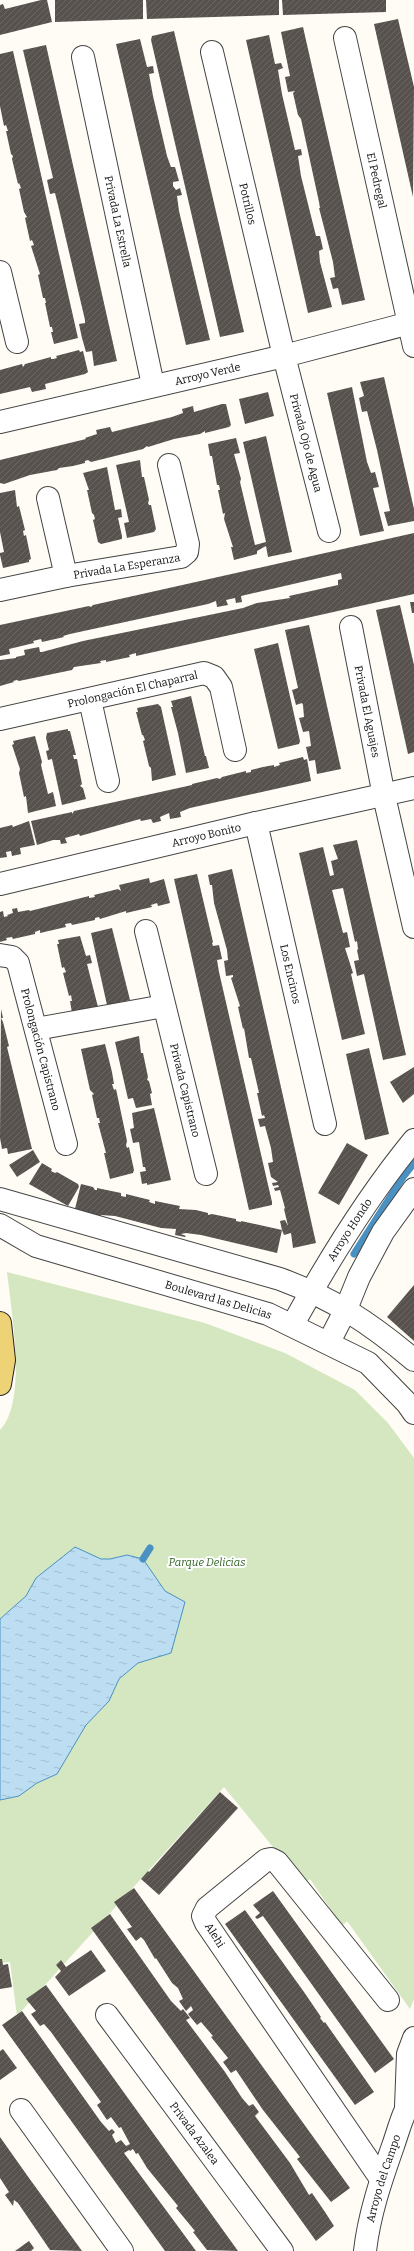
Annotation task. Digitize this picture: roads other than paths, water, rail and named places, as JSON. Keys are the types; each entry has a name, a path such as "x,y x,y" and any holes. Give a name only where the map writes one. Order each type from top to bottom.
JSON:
{"main road":[{"path":"0,1322 4,1360 0,1384"}],"street":[{"name":"El Pedregal","path":"345,38 411,323 414,346"},
{"name":"Potrillos","path":"212,52 284,356"},
{"name":"Privada La Estrella","path":"83,57 153,385"},
{"path":"0,272 16,342"},
{"name":"Arroyo Verde","path":"0,422 153,385 284,356 411,323"},
{"name":"Privada Ojo de Agua","path":"284,356 329,530"},
{"name":"Privada La Esperanza","path":"0,590 66,576 181,557 187,552 188,544 169,465"},
{"path":"48,498 66,576"},
{"name":"Privada El Aguajes","path":"351,627 384,796 414,927"},
{"name":"Prolongación El Chaparral","path":"0,719 90,700 204,673 214,677 221,687 235,750"},
{"path":"90,700 108,781"},
{"name":"Arroyo Bonito","path":"0,884 256,823 384,796 414,788"},
{"name":"Los Encinos","path":"256,823 326,1124"},
{"name":"Privada Capistrano","path":"146,931 206,1174"},
{"name":"Prolongación Capistrano","path":"6,956 18,963 66,1144"},
{"path":"36,1029 164,1006"},
{"name":"Arroyo Hondo","path":"293,1324 312,1291 389,1170 414,1140"},
{"path":"329,1342 346,1309 358,1277 383,1232 414,1189"},
{"path":"0,1199 280,1279 312,1291 346,1309 387,1338 414,1360"},
{"name":"Boulevard las Delicias","path":"0,1225 36,1246 268,1314 293,1324 368,1363 407,1403 414,1413"},
{"name":"Alehi","path":"381,2180 206,1923 203,1916 207,1908 266,1860 271,1859 277,1862 388,2000"},
{"name":"Privada Azalea","path":"107,2016 282,2251"},
{"name":"Arroyo del Campo","path":"365,2251 366,2238 381,2180 410,2101 408,2054 414,2038"},
{"path":"21,2110 122,2251"}],"water":[{"path":"75,1547 101,1559 110,1559 127,1555 143,1559 165,1591 185,1602 171,1653 138,1663 119,1679 109,1701 86,1725 57,1774 37,1783 19,1796 0,1800 0,1619 26,1596 36,1578"}],"waterway":[{"path":"354,1254 403,1177 414,1163"},
{"path":"143,1559 150,1548"}],"park label":[{"name":"Parque Delicias","path":"207,1562"}]}
